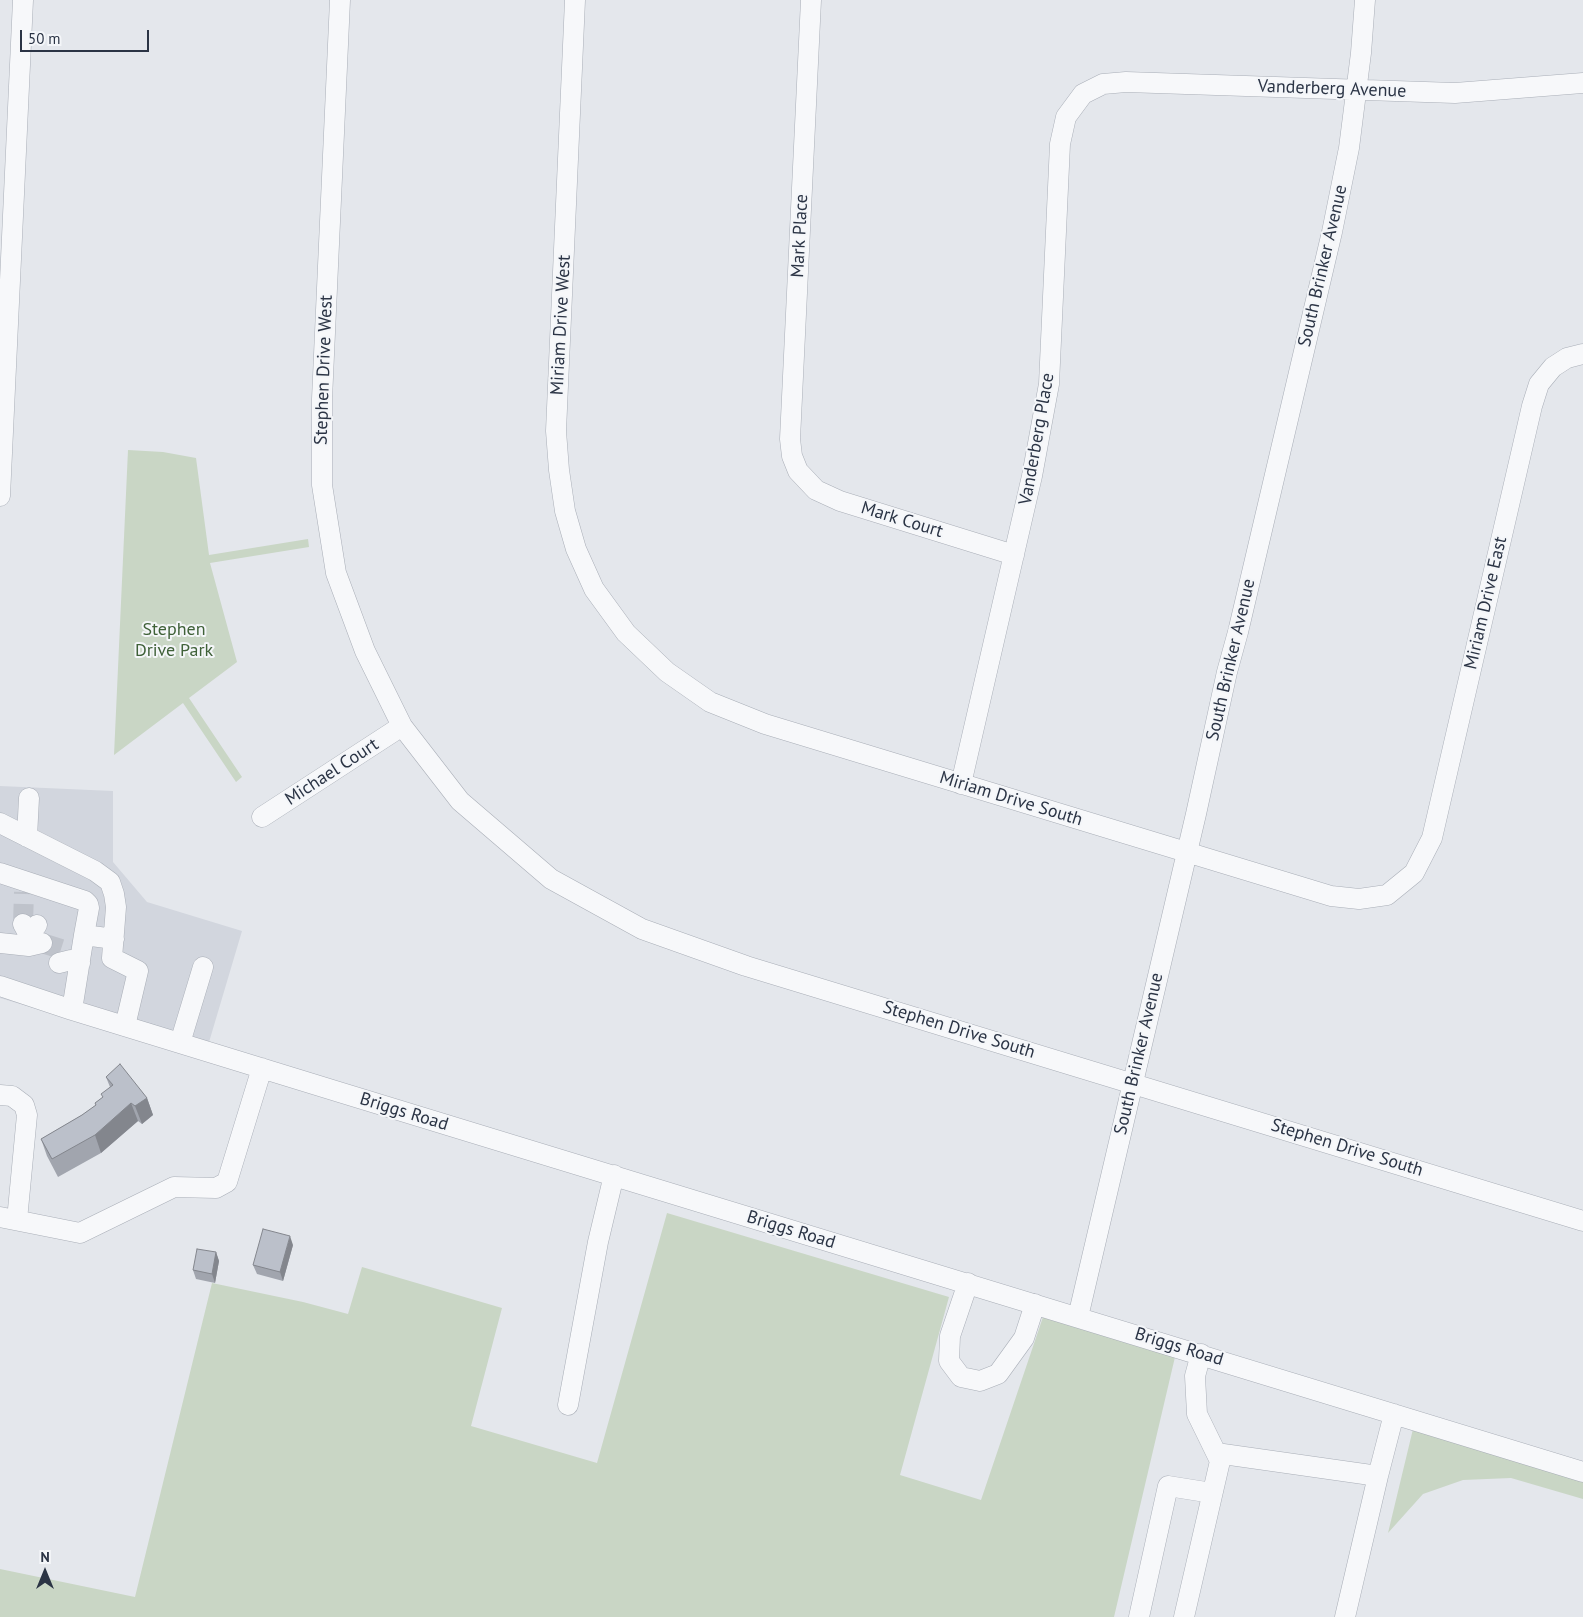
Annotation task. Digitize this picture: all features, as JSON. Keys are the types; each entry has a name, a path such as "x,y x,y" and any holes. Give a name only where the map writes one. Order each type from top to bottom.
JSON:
{"street":[{"path":"0,496 23,0"},
{"name":"Stephen Drive West","path":"340,0 322,399 322,485 336,573 365,651 402,726"},
{"name":"Miriam Drive West","path":"575,0 556,431 559,470 565,511 576,549 594,589 626,634"},
{"name":"Mark Place","path":"798,471 792,456 790,439 810,0"},
{"name":"South Brinker Avenue","path":"1078,1316 1187,853 1227,672 1332,232 1349,148 1361,53 1365,0"},
{"name":"Vanderberg Avenue","path":"1083,94 1103,84 1126,82 1454,94 1583,83"},
{"name":"Vanderberg Place","path":"961,784 1032,476 1049,384 1060,144 1066,117 1083,94"},
{"name":"Miriam Drive East","path":"1414,873 1432,838 1532,406 1539,384 1553,367 1567,358 1583,354"},
{"name":"Mark Court","path":"798,471 816,490 840,501 1014,555"},
{"name":"Miriam Drive South","path":"626,634 667,672 710,702 765,724 1187,853 1331,896 1359,899 1387,895 1414,873"},
{"name":"Michael Court","path":"262,817 402,726"},
{"name":"Stephen Drive South","path":"402,726 460,801 551,879 642,929 746,966 1583,1221"},
{"path":"27,837 29,798"},
{"path":"0,823 95,871 110,882 116,907 112,958 138,971 125,1026"},
{"path":"0,873 31,889 85,901 88,904 84,935 69,959 72,1010"},
{"path":"84,935 114,939"},
{"path":"0,943 33,938"},
{"path":"180,1043 203,967"},
{"name":"Briggs Road","path":"0,986 72,1010 1078,1316 1583,1472"},
{"path":"0,1095 12,1096 24,1105 27,1115 8,1219 80,1233 174,1187 216,1188 227,1182 262,1068"},
{"path":"568,1405 598,1242 614,1176"},
{"path":"968,1283 950,1336 949,1361 961,1377 980,1381 998,1374 1024,1338 1035,1304"},
{"path":"1184,1617 1220,1461 1197,1414 1195,1376 1201,1354"},
{"path":"1345,1617 1394,1414"},
{"path":"1216,1453 1378,1476"},
{"path":"1139,1617 1168,1486 1212,1493"}],"shaded area":[{"path":"0,786 113,791 113,862 147,902 242,931 204,1059 0,998"}],"green space":[{"name":"Stephen Drive Park","path":"128,450 163,452 196,458 209,555 308,539 309,547 210,563 237,662 189,698 242,777 236,782 183,703 114,755"},
{"path":"667,1213 949,1297 900,1475 981,1500 1043,1317 1175,1357 1114,1617 0,1617 0,1569 135,1597 212,1283 303,1302 348,1314 362,1267 502,1308 471,1426 597,1463"},
{"path":"1413,1429 1583,1480 1583,1499 1511,1478 1463,1480 1423,1494 1388,1533"}],"building":[{"path":"120,1064 147,1098 135,1106 131,1103 95,1135 52,1159 41,1139 96,1105 95,1103 103,1097 101,1094 113,1085 106,1077"},
{"path":"263,1229 290,1236 280,1272 253,1265"},
{"path":"197,1249 216,1252 212,1274 193,1270"}],"tunnel":[{"path":"23,924 24,892"},
{"path":"42,943 64,950"}]}
